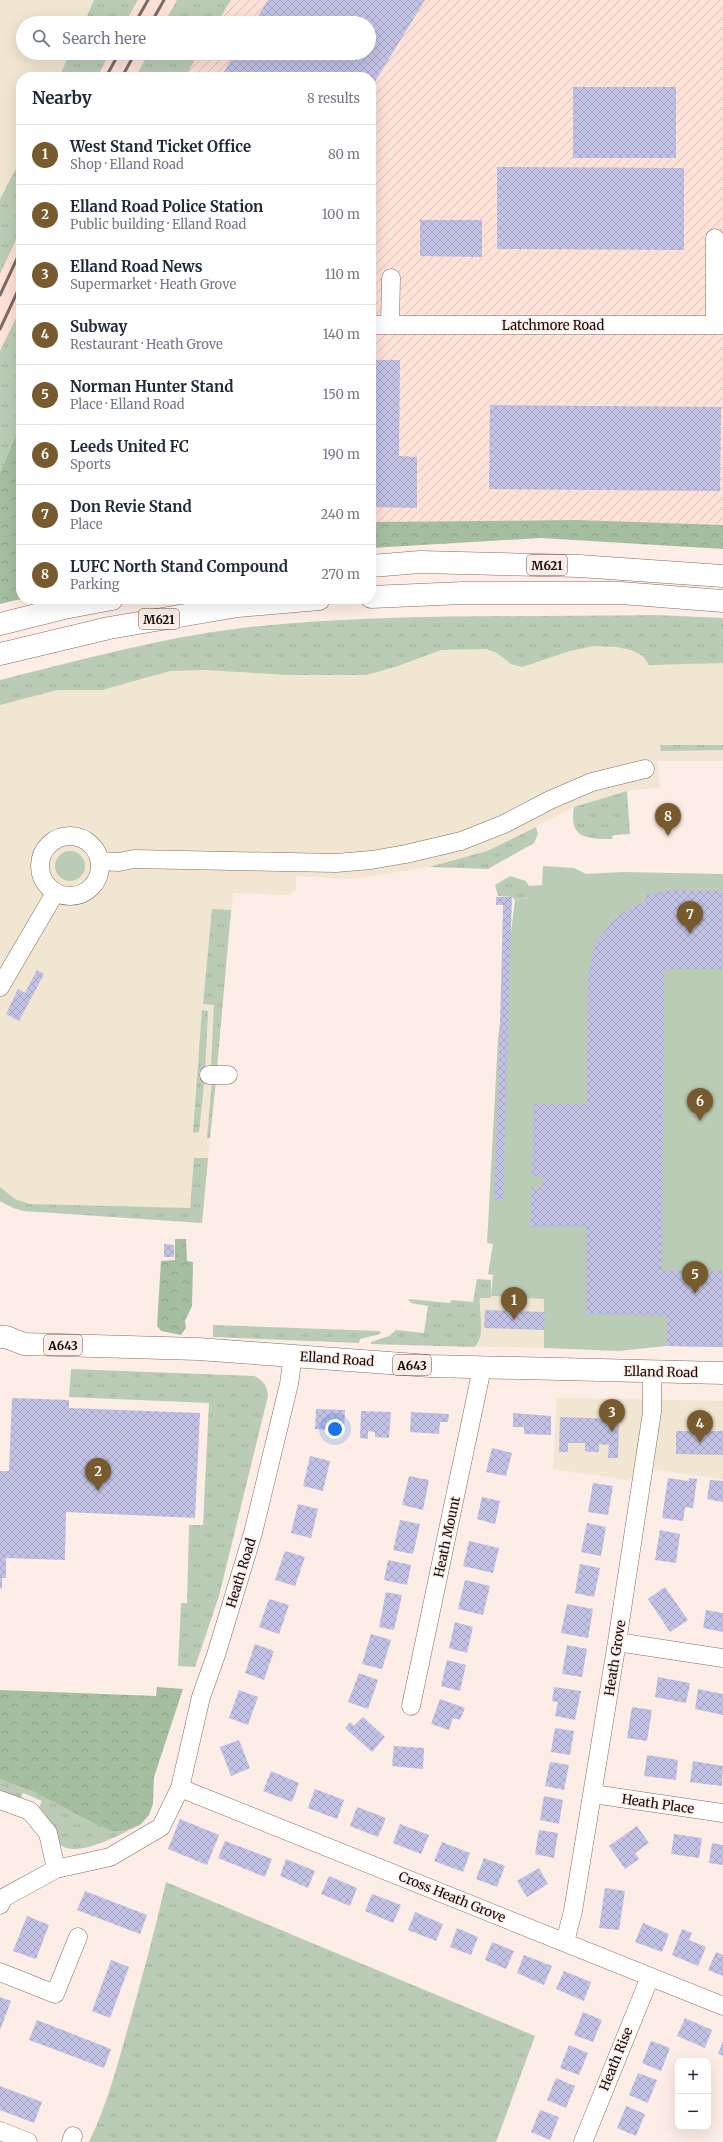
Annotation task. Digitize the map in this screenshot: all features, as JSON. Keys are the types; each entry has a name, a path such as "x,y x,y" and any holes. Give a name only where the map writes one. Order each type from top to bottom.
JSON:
{"main road":[{"name":"M621","path":"376,566 420,562 579,566 723,576"},
{"name":"M621","path":"376,597 463,593 621,593 723,601"},
{"path":"0,624 85,604"},
{"name":"M621","path":"0,654 117,626 238,606 261,604"},
{"name":"Elland Road","path":"0,1336 24,1344 168,1348 430,1366 723,1373"},
{"name":"Elland Road","path":"0,1350 8,1350 24,1344"}],"street":[{"name":"Latchmore Road","path":"376,325 719,325 715,238"},
{"path":"390,325 391,278"},
{"path":"100,861 119,862 134,859 336,863 371,860 426,850 461,841 504,824 550,800 592,782 645,769"},
{"path":"73,836 83,839 97,852 100,861 100,871 97,880 91,888 83,894 74,896 55,893 47,887 41,878 39,868 40,857 45,848 53,841 62,837 73,836"},
{"path":"0,987 55,893"},
{"path":"209,1075 228,1075"},
{"name":"Heath Road","path":"0,1905 3,1898 56,1869 110,1857 161,1827 180,1788 201,1697 216,1655 253,1533 289,1384 293,1356"},
{"name":"Heath Mount","path":"411,1706 482,1368"},
{"name":"Heath Grove","path":"565,1942 573,1911 618,1642 652,1412 652,1372"},
{"path":"618,1642 723,1658"},
{"name":"Cross Heath Grove","path":"180,1788 723,2006"},
{"name":"Heath Place","path":"593,1794 723,1813"},
{"path":"0,1800 30,1812 48,1833 56,1869"},
{"path":"0,1972 55,1994 78,1937"},
{"name":"Heath Rise","path":"583,2142 650,1977"},
{"path":"0,2130 28,2142"}],"shaded area":[{"path":"0,0 94,0 87,16 16,16 16,60 67,60 61,72 16,72 16,169 0,199"},
{"path":"138,0 177,0 168,16 129,16"},
{"path":"231,0 723,0 723,525 577,520 376,522 376,72 188,72 195,60 376,60 376,16 221,16"},
{"path":"106,60 144,60 138,72 100,72"},
{"path":"16,240 16,318 0,351 0,274"},
{"path":"723,645 723,761 657,761 660,787 627,791 574,807 487,851 429,867 353,879 296,876 296,890 289,895 233,893 202,1223 24,1211 13,1208 0,1201 0,705 46,693 52,687 222,649"},
{"path":"480,1295 545,1299 544,1348 422,1345 429,1303 473,1305"},
{"path":"557,1398 723,1401 723,1479 651,1469 627,1480 553,1469"}],"green space":[{"path":"94,0 138,0 129,16 87,16"},
{"path":"177,0 231,0 221,16 168,16"},
{"path":"67,60 106,60 100,72 61,72"},
{"path":"144,60 195,60 188,72 138,72"},
{"path":"16,169 16,240 0,274 0,199"},
{"path":"16,318 16,435 0,473 0,351"},
{"path":"16,435 16,600 0,604 0,473"},
{"path":"577,520 723,525 723,549 541,538 376,548 376,522"},
{"path":"654,615 723,618 723,663 649,665 643,656 631,650 616,647 594,646 570,651 522,667 511,664 497,653 486,649 441,650 395,667 366,675 290,675 205,670 170,671 102,690 58,690 0,705 0,680 140,646 211,632 246,627 328,621 468,616"},
{"path":"660,745 723,745 723,750 661,751"},
{"path":"627,791 630,834 613,835 612,839 603,839 588,837 577,831 574,826 573,818 574,807"},
{"path":"536,827 538,834 534,843 488,869 429,867 487,851"},
{"path":"70,851 81,855 85,866 81,877 70,881 59,877 55,866 59,855"},
{"path":"543,866 574,868 586,874 623,872 723,874 723,1347 666,1346 619,1351 544,1348 544,1299 491,1296 493,1275 488,1274 493,1244 487,1243 498,1039 515,900 529,898 529,886 542,885"},
{"path":"510,876 526,881 529,886 529,898 515,900 512,897 498,896 495,885"},
{"path":"212,909 231,910 217,1068 211,1068 214,1005 203,1004"},
{"path":"202,1010 208,1011 205,1074 199,1132 193,1133"},
{"path":"212,1080 216,1081 210,1138 207,1138"},
{"path":"194,1158 208,1158 202,1223 24,1211 13,1208 0,1201 0,1187 15,1199 29,1204 190,1208"},
{"path":"175,1239 186,1239 187,1261 193,1262 192,1306 185,1321 186,1328 181,1335 161,1331 157,1326 161,1261 175,1260"},
{"path":"477,1279 491,1280 491,1298 480,1298 481,1330 478,1342 474,1347 371,1344 371,1342 389,1336 396,1330 424,1333 428,1306 411,1303 408,1299 450,1303 451,1300 473,1302"},
{"path":"213,1325 381,1332 380,1334 360,1339 359,1343 213,1337"},
{"path":"71,1369 254,1376 266,1386 268,1396 219,1596 195,1667 178,1666 181,1603 187,1603 189,1525 203,1525 209,1403 69,1397"},
{"path":"157,1687 183,1689 154,1777 153,1804 149,1815 140,1825 127,1830 113,1831 91,1822 34,1792 0,1779 0,1690 156,1696"},
{"path":"0,1778 34,1792 91,1822 127,1830 140,1825 112,1839 88,1847 78,1849 68,1848 60,1845 53,1838 37,1812 42,1801 23,1793 18,1805 0,1801"},
{"path":"166,1882 535,2036 496,2142 89,2142 105,2104 117,2065 147,1960"}],"building":[{"path":"268,0 425,0 376,80 376,72 224,72 231,60 376,60 376,16 258,16"},
{"path":"573,87 676,87 676,158 573,158"},
{"path":"497,167 684,168 684,250 497,249"},
{"path":"420,220 482,220 482,257 420,256"},
{"path":"376,360 400,360 399,456 417,457 417,508 376,507"},
{"path":"490,405 721,407 720,491 489,489"},
{"path":"672,890 723,891 723,969 668,969 664,972 662,1271 723,1271 723,1347 666,1346 667,1316 586,1314 586,1227 530,1227 532,1187 542,1188 543,1176 532,1176 534,1104 587,1104 588,976 595,943 612,922 621,914 647,900 645,895"},
{"path":"496,897 512,897 503,1200 494,1199 503,905 496,905"},
{"path":"37,970 44,974 19,1021 6,1014 18,989 25,993"},
{"path":"164,1244 174,1245 174,1257 164,1257"},
{"path":"485,1310 545,1312 544,1330 484,1328"},
{"path":"12,1398 69,1400 69,1408 200,1413 195,1518 66,1512 65,1560 6,1558 6,1578 2,1578 2,1589 0,1588 0,1471 9,1471"},
{"path":"316,1409 345,1410 344,1431 315,1429"},
{"path":"361,1411 391,1412 389,1438 375,1437 375,1432 368,1431 368,1439 360,1438"},
{"path":"411,1412 449,1414 448,1422 440,1422 439,1434 410,1432"},
{"path":"513,1413 551,1416 551,1435 524,1434 524,1427 513,1427"},
{"path":"560,1417 619,1419 618,1458 608,1458 609,1445 599,1444 599,1452 591,1452 585,1451 585,1443 568,1443 568,1452 559,1452"},
{"path":"676,1431 723,1431 723,1455 676,1454"},
{"path":"492,1448 512,1453 506,1476 486,1472"},
{"path":"310,1456 330,1461 323,1491 303,1486"},
{"path":"409,1476 429,1480 423,1510 402,1505"},
{"path":"668,1478 689,1481 689,1478 697,1479 693,1508 685,1507 683,1521 662,1518"},
{"path":"710,1480 723,1481 723,1502 707,1499"},
{"path":"593,1483 613,1486 608,1515 588,1512"},
{"path":"482,1497 500,1501 495,1524 477,1519"},
{"path":"298,1504 318,1509 311,1538 291,1533"},
{"path":"400,1520 420,1524 413,1554 393,1550"},
{"path":"587,1523 606,1527 601,1556 581,1552"},
{"path":"660,1530 680,1534 676,1563 655,1560"},
{"path":"469,1541 499,1548 493,1573 463,1566"},
{"path":"285,1551 305,1557 295,1586 275,1580"},
{"path":"388,1560 411,1565 407,1585 384,1580"},
{"path":"580,1564 600,1568 594,1597 575,1593"},
{"path":"465,1580 490,1586 483,1615 458,1609"},
{"path":"665,1587 688,1620 670,1632 648,1599"},
{"path":"386,1592 402,1595 394,1630 379,1627"},
{"path":"269,1599 289,1605 279,1634 259,1627"},
{"path":"567,1604 593,1609 588,1638 561,1633"},
{"path":"706,1610 723,1613 723,1632 703,1628"},
{"path":"455,1622 473,1627 467,1653 449,1648"},
{"path":"371,1634 391,1640 382,1669 362,1664"},
{"path":"255,1644 274,1651 264,1680 245,1673"},
{"path":"567,1645 587,1649 582,1677 562,1674"},
{"path":"447,1660 466,1665 460,1691 441,1686"},
{"path":"359,1673 378,1680 368,1709 348,1702"},
{"path":"658,1677 690,1683 686,1703 655,1697"},
{"path":"554,1687 581,1691 575,1720 555,1716 558,1702 552,1701"},
{"path":"698,1689 723,1694 723,1715 695,1709"},
{"path":"239,1690 258,1697 248,1725 229,1718"},
{"path":"440,1699 465,1708 460,1720 453,1718 449,1730 431,1724"},
{"path":"632,1707 652,1710 647,1741 627,1738"},
{"path":"363,1717 385,1737 372,1752 345,1728 350,1722 354,1726"},
{"path":"555,1728 574,1731 570,1755 551,1752"},
{"path":"239,1740 250,1768 231,1776 220,1747"},
{"path":"394,1746 424,1748 423,1769 392,1766"},
{"path":"647,1755 678,1760 676,1780 644,1776"},
{"path":"693,1761 723,1766 722,1786 690,1782"},
{"path":"550,1762 569,1765 564,1790 545,1786"},
{"path":"271,1771 299,1783 292,1802 263,1791"},
{"path":"315,1789 344,1800 337,1819 308,1808"},
{"path":"544,1796 563,1800 559,1824 540,1820"},
{"path":"357,1807 386,1818 378,1837 350,1826"},
{"path":"180,1819 219,1835 207,1865 168,1849"},
{"path":"400,1824 429,1835 421,1854 393,1843"},
{"path":"637,1826 649,1843 635,1853 639,1859 625,1869 609,1846"},
{"path":"539,1830 558,1833 554,1858 535,1854"},
{"path":"674,1834 702,1838 699,1858 671,1854"},
{"path":"225,1841 272,1859 265,1877 218,1858"},
{"path":"442,1842 470,1853 463,1872 434,1861"},
{"path":"712,1843 723,1845 723,1865 709,1863"},
{"path":"484,1858 505,1866 497,1887 476,1879"},
{"path":"286,1859 315,1871 308,1888 280,1876"},
{"path":"539,1868 548,1884 527,1897 517,1881"},
{"path":"329,1876 357,1888 350,1906 321,1894"},
{"path":"605,1888 625,1891 619,1930 599,1928"},
{"path":"85,1891 147,1915 140,1934 77,1910"},
{"path":"372,1894 401,1905 393,1923 365,1911"},
{"path":"415,1912 443,1924 436,1941 408,1930"},
{"path":"27,1916 49,1925 36,1959 13,1951"},
{"path":"643,1923 669,1934 662,1952 635,1942"},
{"path":"457,1928 478,1937 471,1955 450,1947"},
{"path":"682,1929 692,1933 689,1940 706,1947 698,1966 672,1955"},
{"path":"492,1942 514,1951 506,1969 485,1960"},
{"path":"716,1952 723,1955 723,1976 708,1970"},
{"path":"524,1955 552,1966 544,1985 517,1973"},
{"path":"111,1960 129,1967 110,2018 92,2011"},
{"path":"564,1971 591,1982 584,2001 556,1989"},
{"path":"0,1997 11,2001 0,2030"},
{"path":"583,2012 602,2020 593,2042 574,2035"},
{"path":"685,2018 712,2030 705,2048 677,2036"},
{"path":"37,2020 111,2049 104,2068 29,2040"},
{"path":"651,2041 670,2048 661,2071 642,2063"},
{"path":"723,2041 723,2056 718,2054"},
{"path":"569,2045 588,2053 579,2075 560,2068"},
{"path":"638,2073 657,2080 648,2103 629,2095"},
{"path":"556,2078 575,2086 566,2108 547,2100"},
{"path":"0,2086 42,2102 34,2123 0,2110"},
{"path":"626,2106 645,2114 636,2136 617,2128"},
{"path":"540,2110 559,2117 550,2140 531,2132"}],"railway":[{"path":"139,16 148,0"},
{"path":"155,16 164,0"},
{"path":"109,72 115,60"},
{"path":"125,72 131,60"},
{"path":"0,295 16,261"},
{"path":"0,329 16,295"}],"place":[{"name":"LUFC North Stand Compound","path":"668,836"},
{"name":"Don Revie Stand","path":"690,934"},
{"name":"Leeds United FC","path":"700,1121"},
{"name":"Norman Hunter Stand","path":"695,1294"},
{"name":"West Stand Ticket Office","path":"514,1320"},
{"name":"Elland Road News","path":"612,1432"},
{"name":"Subway","path":"700,1443"},
{"name":"Elland Road Police Station","path":"98,1491"}]}
